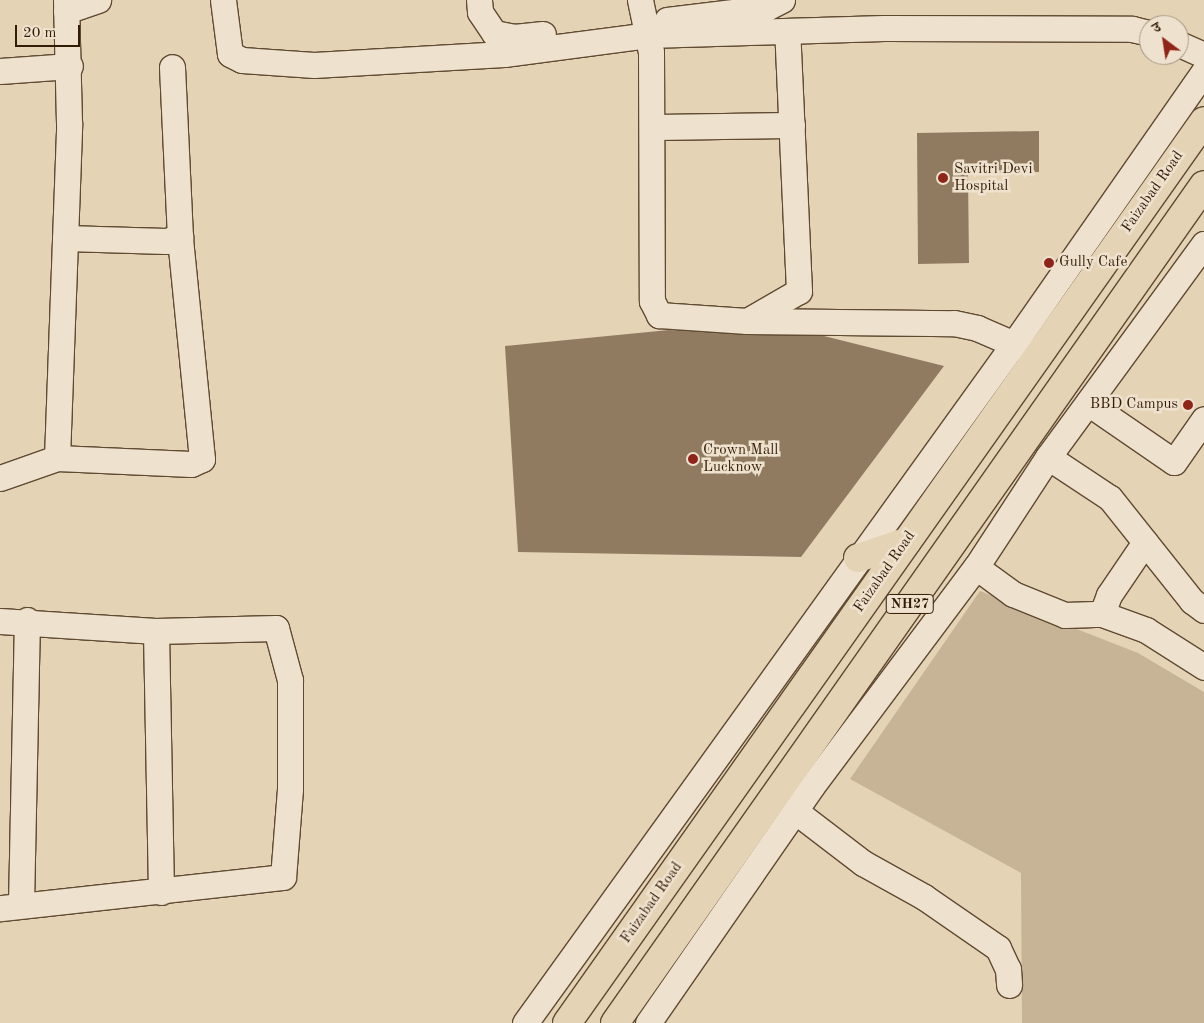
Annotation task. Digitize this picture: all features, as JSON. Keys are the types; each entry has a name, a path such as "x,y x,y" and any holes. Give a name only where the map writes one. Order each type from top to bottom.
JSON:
{"highway":[{"name":"Faizabad Road","path":"567,1023 906,542 1026,349 1204,121"},
{"name":"NH27","path":"615,1023 1204,185"},
{"path":"858,558 906,542"}],"street":[{"path":"57,458 70,66 66,6 98,0"},
{"path":"224,0 225,42 230,54 242,60 314,65 401,62 504,54 644,19 787,31 884,28 1132,29 1139,31"},
{"path":"479,0 480,12 494,33 514,37 644,19 766,8 782,0"},
{"path":"644,19 652,127 654,310 666,317 747,321 954,324 977,328 1026,349"},
{"path":"747,321 799,290 787,31"},
{"path":"1189,48 1204,55"},
{"path":"0,71 70,66"},
{"path":"0,478 57,458 190,464 202,459 180,237 172,67"},
{"path":"525,1023 858,558 1026,349 1204,71"},
{"path":"652,127 792,125"},
{"path":"65,238 166,241 180,237"},
{"path":"648,1023 795,811 976,567 1048,457 1204,244"},
{"path":"1088,402 1174,462 1204,419"},
{"path":"1048,457 1110,498 1192,601 1204,610"},
{"path":"1102,614 1109,595 1145,542"},
{"path":"976,567 1013,594 1065,615 1102,614 1146,630 1204,667"},
{"path":"0,621 27,620 156,631 276,628 290,680 290,789 283,877 162,892 11,906 27,620"},
{"path":"156,631 162,892"},
{"path":"795,811 863,863 924,897 998,948 1008,970 1009,985"}],"shaded area":[{"path":"980,591 1138,653 1204,692 1204,1023 1022,1023 1021,873 850,779"}],"building":[{"path":"1039,131 1039,172 968,173 969,263 918,264 917,133"},
{"name":"Crown Mall Lucknow","path":"669,330 824,336 944,366 801,557 518,552 505,346"}],"place":[{"name":"Savitri Devi Hospital","path":"943,178"},
{"name":"Gully Cafe","path":"1049,263"},
{"name":"BBD Campus","path":"1188,405"},
{"name":"Crown Mall Lucknow","path":"693,459"}]}
